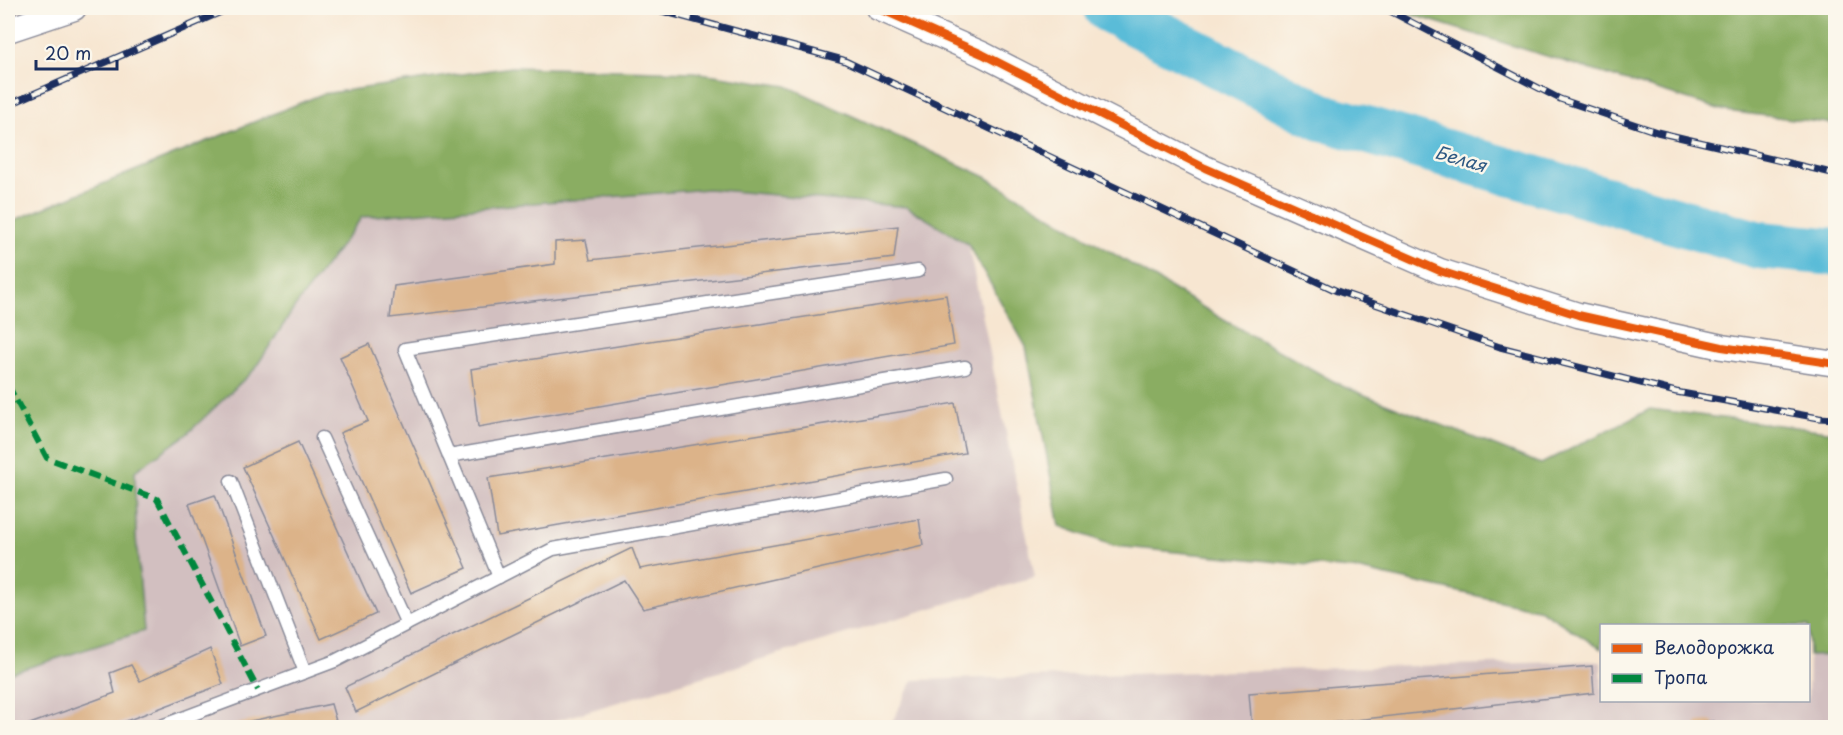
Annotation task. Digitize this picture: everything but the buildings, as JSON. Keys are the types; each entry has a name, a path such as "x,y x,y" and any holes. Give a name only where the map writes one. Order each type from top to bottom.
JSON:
{"street":[{"path":"8,30 74,8"},
{"path":"878,8 982,54 1205,168 1440,271 1578,315 1722,347 1836,364"}],"lane":[{"path":"499,577 405,349 918,271"},
{"path":"449,456 964,367"},
{"path":"322,438 407,624"},
{"path":"156,728 335,661 553,549 946,478"},
{"path":"231,481 305,672"}],"shaded area":[{"path":"953,169 1035,577 535,727 8,727 8,472 362,217"},
{"path":"1835,655 1835,727 889,728 913,680 1600,661 1600,702 1810,702 1810,656"}],"green space":[{"path":"1390,8 1835,8 1835,124 1725,111"},
{"path":"512,67 694,72 787,86 986,177 1224,320 1342,386 1541,464 1650,409 1835,432 1835,655 1810,656 1810,624 1600,624 1600,648 1541,610 1360,570 1114,546 1060,526 1026,347 968,244 907,207 708,189 362,217 295,307 254,370 186,435 135,471 136,536 144,631 8,674 8,226 17,219 322,94"}],"waterway":[{"name":"Белая","path":"1107,8 1322,117 1759,245 1836,252"}],"railway":[{"path":"8,105 230,8"},
{"path":"651,8 843,60 1337,291 1500,347 1676,392 1819,418 1836,419"},
{"path":"1384,8 1560,99 1657,132 1836,174"}],"marked path":[{"path":"8,385 47,458 157,499 258,690"}],"cycle path":[{"path":"878,8 982,54 1205,168 1440,271 1578,315 1722,347 1836,364"}]}
